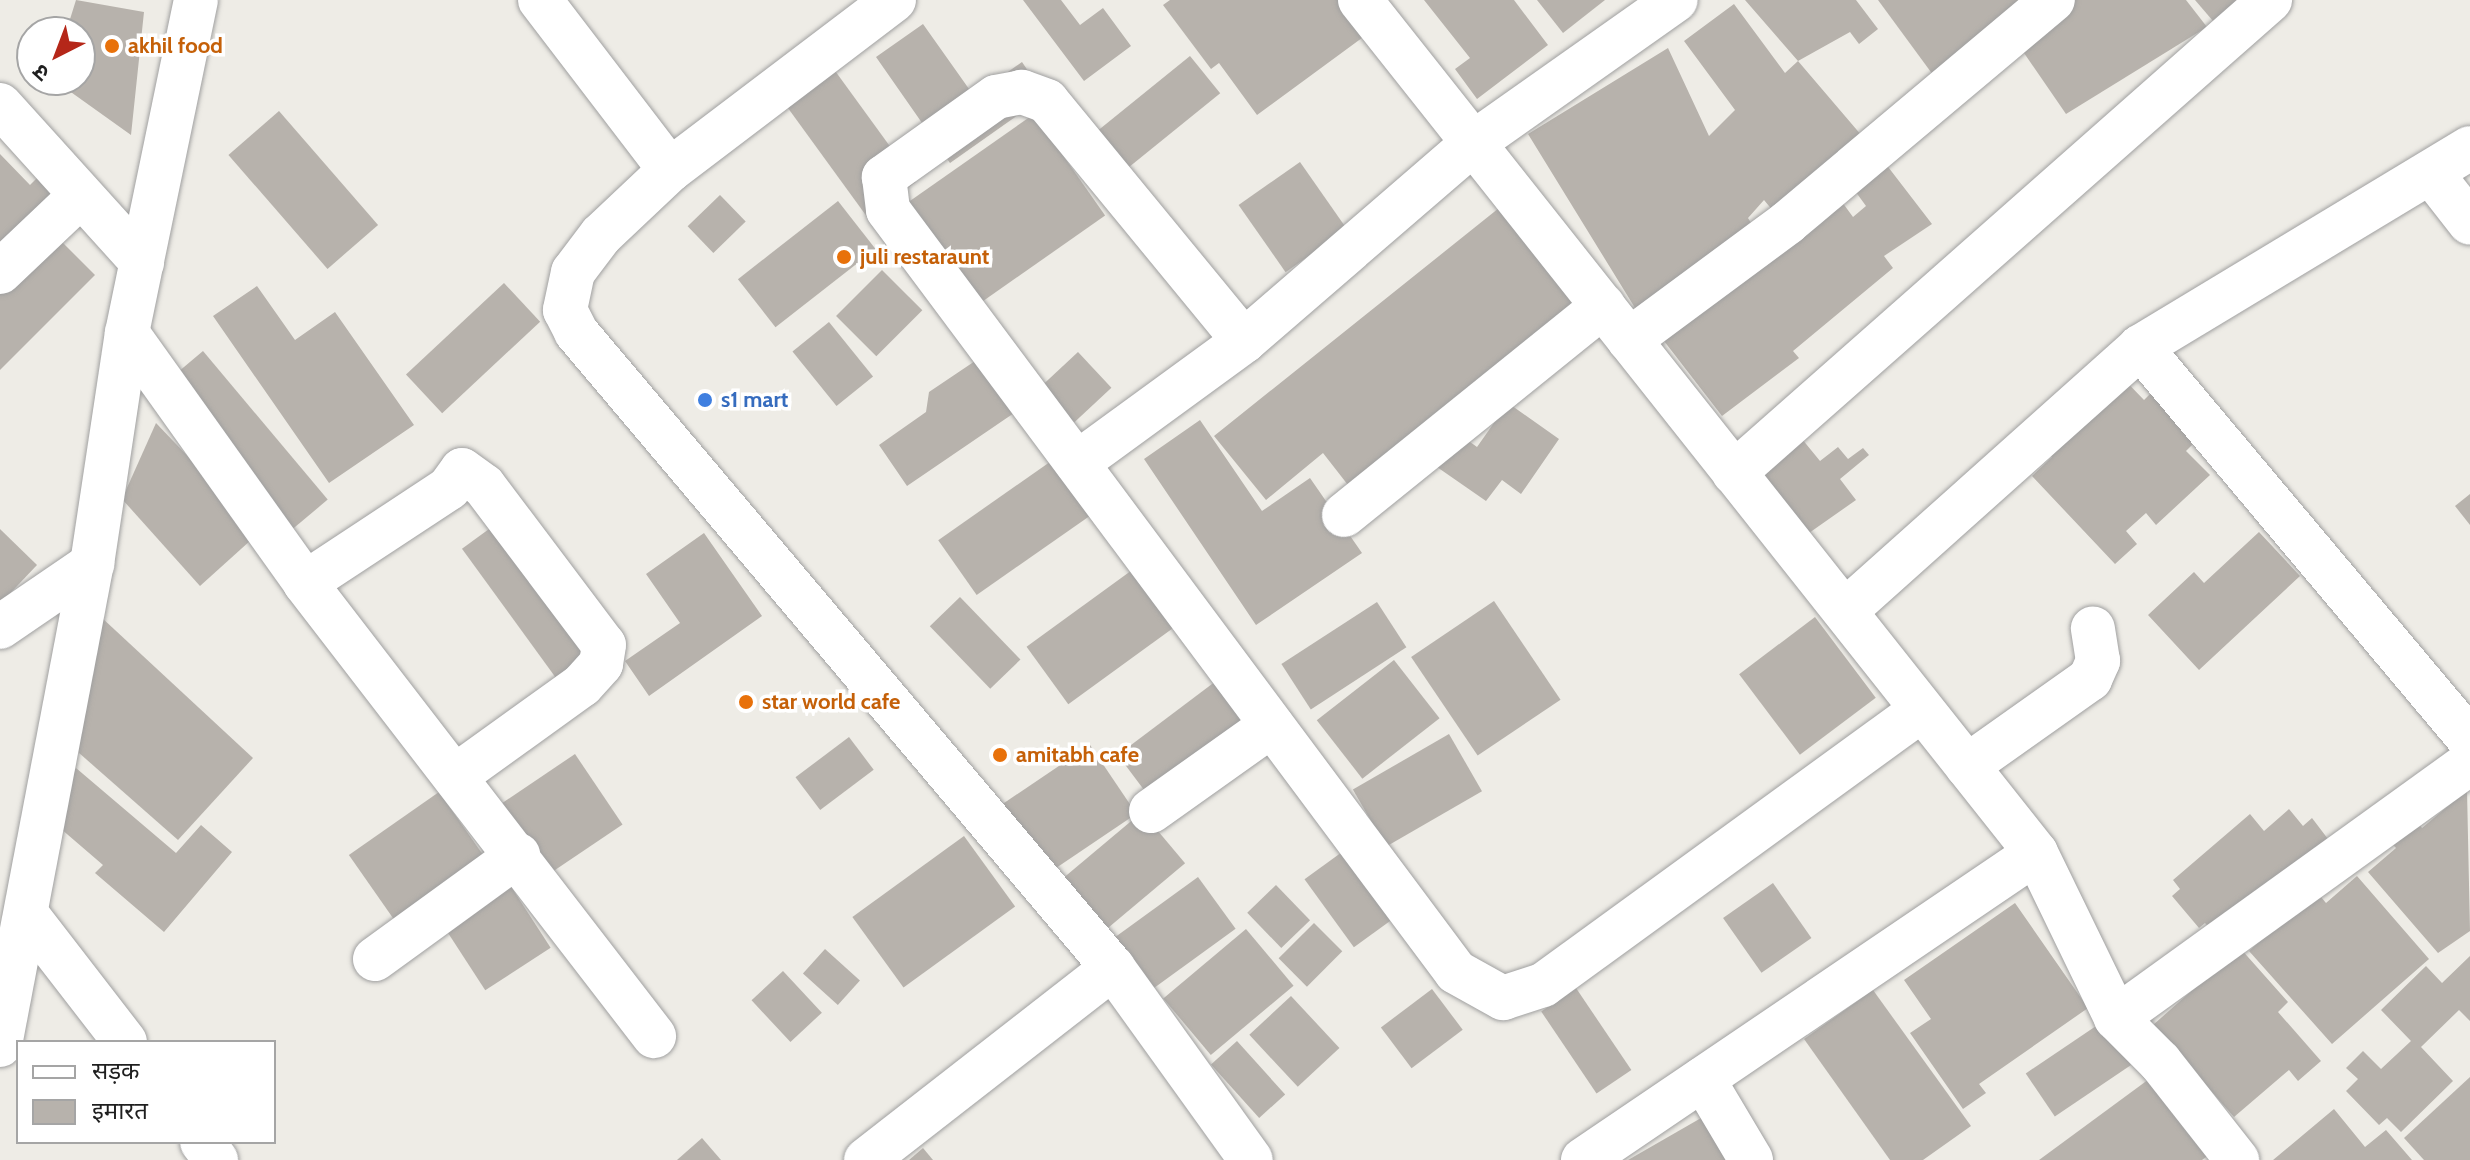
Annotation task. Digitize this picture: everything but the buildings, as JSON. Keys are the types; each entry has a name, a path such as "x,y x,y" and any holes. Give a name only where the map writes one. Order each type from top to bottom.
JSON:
{"street":[{"path":"0,1045 92,564 127,333 196,0"},
{"path":"540,0 670,170"},
{"path":"894,0 670,170 601,235 573,272 565,310 576,332 1113,968 1251,1160"},
{"path":"1360,0 2036,853 2116,1018 2160,1062 2237,1160"},
{"path":"1077,463 1244,341 1473,143 1676,0"},
{"path":"1344,515 1616,323 1787,223 2053,0"},
{"path":"1734,473 2270,0"},
{"path":"1244,341 1047,101 1022,92 996,97 897,162 884,177 888,210 1456,972 1503,998 1543,985 1922,710"},
{"path":"0,105 79,197 142,262"},
{"path":"1845,611 2140,347 2470,148"},
{"path":"2431,173 2470,223"},
{"path":"0,272 79,197"},
{"path":"127,333 305,583 458,774 654,1036"},
{"path":"2140,347 2470,740"},
{"path":"305,583 449,488 462,470 484,486 604,645 601,664 582,685 458,774"},
{"path":"0,627 92,564"},
{"path":"1967,766 2090,679 2098,661 2093,628"},
{"path":"1151,811 1272,725"},
{"path":"2116,1018 2470,763"},
{"path":"1583,1160 2036,853"},
{"path":"375,959 518,855"},
{"path":"27,915 123,1040"},
{"path":"866,1160 1113,968"},
{"path":"1703,1079 1751,1160"},
{"path":"204,1144 216,1160"}],"place":[{"name":"akhil food","path":"112,46"},
{"name":"juli restaraunt","path":"844,257"},
{"name":"s1 mart","path":"705,400"},
{"name":"star world cafe","path":"746,702"},
{"name":"amitabh cafe","path":"1000,755"}]}
